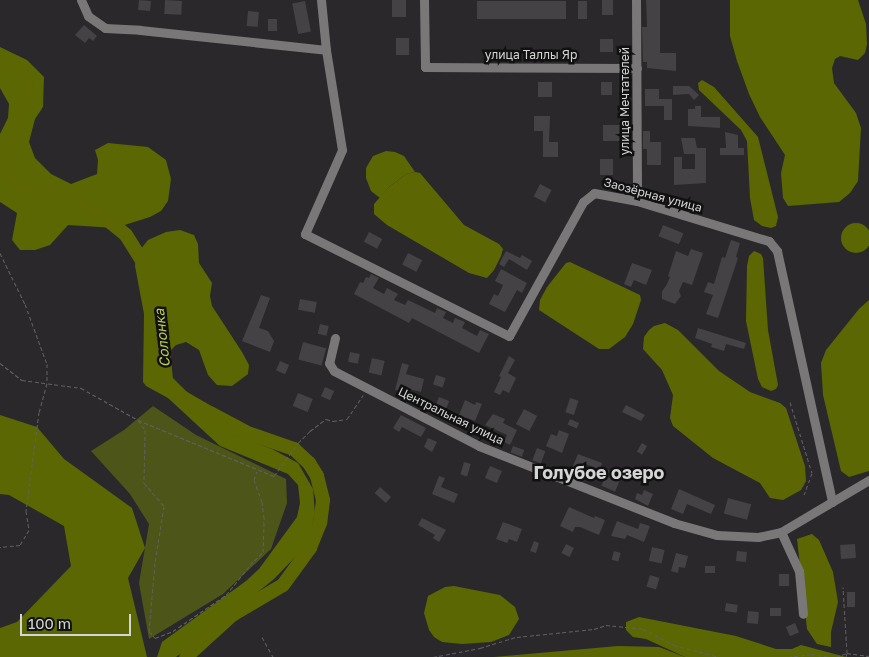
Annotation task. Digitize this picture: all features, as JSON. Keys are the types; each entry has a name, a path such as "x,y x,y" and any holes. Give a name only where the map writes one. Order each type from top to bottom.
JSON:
{"street":[{"path":"81,0 88,16 105,28 326,50 321,0"},
{"name":"улица Таллы Яр","path":"424,0 426,67 637,68"},
{"name":"улица Мечтателей","path":"636,0 638,201"},
{"name":"Заозёрная улица","path":"326,50 342,150 305,234 509,336 587,197 594,192 638,201 764,239 775,247 832,502"},
{"name":"Центральная улица","path":"335,338 329,363 330,368 479,446 674,523 717,535 758,537 781,532 869,480"},
{"path":"781,532 799,571 803,614"}],"path":[{"path":"0,253 25,304 47,364 47,383 31,468 26,511 28,530 20,545 0,546"},
{"path":"0,363 22,380 81,388 138,420 256,471 274,476 298,443 326,419 333,421 347,418 367,388"},
{"path":"790,402 812,473 804,495"},
{"path":"138,420 144,430 144,483 164,506 155,563 150,631 155,638 173,631 226,595 263,552 264,518 262,502 254,480 256,471"},
{"path":"844,587 846,657"},
{"path":"433,657 517,637 594,629 606,625 643,629 674,645 719,657"},
{"path":"262,637 273,657"},
{"path":"836,657 847,653 869,656"},
{"path":"788,657 811,654 830,657"}],"shaded area":[{"path":"730,0 858,0 866,24 867,44 865,53 858,60 840,56 835,59 832,68 834,83 856,113 861,128 858,181 850,193 839,202 788,206 783,198 781,173 785,155 760,117 737,61 730,36"},
{"path":"0,47 27,60 44,77 43,107 35,119 29,142 35,158 51,174 71,184 97,174 98,160 95,150 108,143 148,147 166,160 171,179 168,201 161,211 150,217 115,228 68,225 50,245 35,250 20,250 12,240 17,213 0,202 0,134 8,118 9,104 0,88"},
{"path":"702,80 714,87 758,137 778,217 776,226 771,228 762,226 754,220 750,198 747,141 741,130 699,90 698,83"},
{"path":"386,151 404,156 415,172 406,174 389,187 380,198 371,191 366,178 366,168 373,156"},
{"path":"420,173 464,225 499,244 503,249 494,270 487,278 469,273 387,225 374,214 374,204 389,187 406,174"},
{"path":"856,223 867,227 871,238 867,249 856,253 845,249 841,238 845,227"},
{"path":"180,230 194,235 198,244 199,263 212,283 210,296 212,306 249,365 248,374 232,386 217,385 208,375 199,350 186,342 176,345 162,359 164,374 176,390 210,418 239,436 272,449 298,463 313,489 315,514 309,538 301,551 274,579 176,657 157,657 162,642 246,581 259,569 297,517 300,503 298,485 288,474 220,446 168,398 146,386 143,382 144,314 135,266 136,255 148,240 166,232"},
{"path":"754,251 761,254 763,258 768,330 778,385 776,389 771,391 762,387 758,379 746,321 747,266 749,256"},
{"path":"570,262 640,295 641,300 633,324 625,337 609,349 599,349 539,310 540,300 547,287 566,263"},
{"path":"869,300 869,471 849,477 841,471 823,395 821,363 826,350 859,309"},
{"path":"665,323 678,330 719,371 750,392 780,403 786,408 805,466 806,481 801,490 783,500 770,498 760,483 713,458 673,426 670,418 673,395 662,370 643,349 644,337 649,330 654,326"},
{"path":"153,406 196,435 286,479 287,503 271,549 223,594 149,639 139,583 149,524 130,494 91,451 124,430"},
{"path":"0,415 37,427 64,459 132,508 145,548 128,578 147,657 0,657 0,628 17,622 71,566 64,526 9,495 0,494"},
{"path":"812,534 819,540 833,572 838,602 831,632 831,647 817,644 807,629 797,539"},
{"path":"454,586 500,595 515,607 519,619 509,635 491,642 462,644 442,642 434,637 429,630 424,613 428,596 445,587"},
{"path":"639,617 736,636 776,649 792,649 801,645 846,657 685,657 646,639 633,637 626,630 626,622"},
{"path":"618,646 659,647 685,657 494,657"}],"building":[{"path":"139,0 151,1 150,11 138,10"},
{"path":"165,0 182,1 181,15 164,14"},
{"path":"392,0 406,0 406,17 392,17"},
{"path":"602,0 613,0 613,15 602,15"},
{"path":"646,0 660,0 660,53 676,53 676,71 647,68 647,62 643,62 642,27 647,27"},
{"path":"305,1 311,31 298,34 292,3"},
{"path":"477,1 566,1 566,19 477,19"},
{"path":"578,1 587,1 587,19 578,19"},
{"path":"248,11 259,12 258,27 247,26"},
{"path":"268,19 277,19 277,31 268,31"},
{"path":"84,25 97,36 93,41 89,38 85,43 75,35"},
{"path":"396,38 409,38 409,55 396,55"},
{"path":"600,39 613,39 613,52 600,52"},
{"path":"538,82 552,82 552,97 538,97"},
{"path":"601,82 612,82 612,95 601,95"},
{"path":"673,86 689,86 699,95 694,100 689,94 673,95"},
{"path":"645,89 659,89 659,99 672,99 672,120 664,120 664,106 645,106"},
{"path":"695,106 701,106 701,117 720,117 720,128 688,126 688,109 695,109"},
{"path":"534,116 550,116 549,142 558,142 558,157 543,157 543,131 534,131"},
{"path":"603,125 620,125 620,134 625,134 625,141 603,141"},
{"path":"643,131 650,131 650,142 661,142 661,165 647,165 647,149 643,149"},
{"path":"725,132 738,135 738,148 744,148 744,155 720,155 720,148 726,148"},
{"path":"681,138 695,138 697,148 706,148 706,183 674,185 674,157 682,157 682,169 695,169 695,154 684,154"},
{"path":"600,159 613,159 613,175 600,175"},
{"path":"540,184 552,190 545,202 534,196"},
{"path":"663,225 683,233 679,244 659,236"},
{"path":"369,232 382,239 377,249 364,242"},
{"path":"731,240 740,243 736,257 738,258 718,318 706,314 713,295 704,292 708,282 714,284 722,257 725,258"},
{"path":"691,249 703,253 692,285 683,282 679,291 681,296 675,304 662,299 662,291 670,277 668,276 676,251 688,256"},
{"path":"506,251 520,258 522,255 532,261 527,270 509,259 504,267 499,264"},
{"path":"408,253 422,260 416,272 402,265"},
{"path":"632,263 652,270 646,285 634,280 631,287 624,284"},
{"path":"501,269 527,283 522,293 517,290 505,312 489,304 494,294 498,296 503,285 495,281"},
{"path":"371,274 379,278 373,288 384,294 387,288 398,294 394,300 405,305 408,300 435,313 437,308 446,312 443,318 453,323 455,318 465,322 462,328 477,336 480,330 489,334 479,353 412,318 409,323 354,294 360,282 363,283 366,277 369,278"},
{"path":"261,295 270,298 259,328 268,331 274,341 270,352 242,341"},
{"path":"300,299 317,302 315,313 298,310"},
{"path":"320,324 329,326 327,336 318,334"},
{"path":"698,328 746,343 744,349 726,344 724,351 711,347 712,344 695,338"},
{"path":"303,342 326,348 322,366 298,359"},
{"path":"350,352 360,354 358,364 348,362"},
{"path":"509,356 515,360 508,373 516,378 509,393 503,390 500,395 494,392 501,377 499,376"},
{"path":"372,358 385,361 381,376 369,373"},
{"path":"280,361 289,365 285,374 276,370"},
{"path":"402,363 409,365 406,374 424,379 421,392 402,387 400,391 395,390"},
{"path":"436,375 446,378 443,387 433,385"},
{"path":"325,387 334,391 330,400 321,396"},
{"path":"298,393 313,399 308,412 293,406"},
{"path":"439,397 449,401 443,416 433,412"},
{"path":"570,398 579,401 574,415 565,412"},
{"path":"465,400 475,405 476,402 482,404 475,421 459,415"},
{"path":"626,405 645,415 641,421 622,412"},
{"path":"524,409 537,416 529,431 516,424"},
{"path":"493,414 505,419 503,423 517,430 510,445 504,442 507,435 485,425"},
{"path":"401,415 426,428 421,437 402,427 399,432 393,428"},
{"path":"570,419 579,423 577,429 568,424"},
{"path":"559,430 569,434 562,453 546,446 551,434 557,436"},
{"path":"428,438 437,442 432,452 424,447"},
{"path":"642,443 647,446 642,455 637,452"},
{"path":"513,446 524,450 522,457 511,453"},
{"path":"537,448 545,451 541,463 532,460"},
{"path":"578,454 602,463 600,470 585,464 581,472 572,468"},
{"path":"464,462 471,464 467,476 460,474"},
{"path":"490,466 502,471 497,483 485,478"},
{"path":"608,470 622,476 615,492 601,486"},
{"path":"439,476 445,478 441,487 458,494 454,503 432,494"},
{"path":"380,487 391,497 386,503 375,493"},
{"path":"679,489 715,505 711,514 687,504 683,514 671,509"},
{"path":"644,490 653,494 648,506 635,499 637,493 642,495"},
{"path":"728,498 751,504 747,520 724,513"},
{"path":"569,507 594,518 595,516 605,520 599,535 580,527 575,527 573,532 560,526"},
{"path":"422,518 446,530 439,542 433,538 435,535 418,525"},
{"path":"617,521 638,529 640,523 650,526 644,542 627,535 625,539 611,536"},
{"path":"503,522 522,529 517,542 509,539 507,543 496,539"},
{"path":"534,541 539,543 536,553 530,551"},
{"path":"566,544 574,548 569,557 561,553"},
{"path":"855,544 856,558 841,559 840,545"},
{"path":"652,547 665,550 662,564 649,561"},
{"path":"614,551 621,553 618,562 612,560"},
{"path":"737,551 747,552 746,562 736,561"},
{"path":"676,553 688,556 685,568 679,567 678,573 671,571"},
{"path":"705,566 715,566 715,573 705,573"},
{"path":"779,574 789,574 789,586 779,586"},
{"path":"650,575 660,578 656,589 646,586"},
{"path":"847,592 855,592 855,607 847,607"},
{"path":"726,603 738,605 737,613 725,611"},
{"path":"770,608 781,608 781,616 770,616"},
{"path":"748,611 759,612 758,624 747,623"},
{"path":"795,623 799,632 790,636 786,627"}],"waterway":[{"name":"Солонка","path":"0,68 16,69 25,77 26,87 23,108 5,161 8,175 15,182 29,188 51,189 83,200 126,235 147,269 159,305 166,381 182,397 245,432 294,449 309,463 317,476 323,500 320,523 310,548 283,585 232,615 186,657"}],"district":[{"name":"Голубое озеро","path":"599,472"}]}
